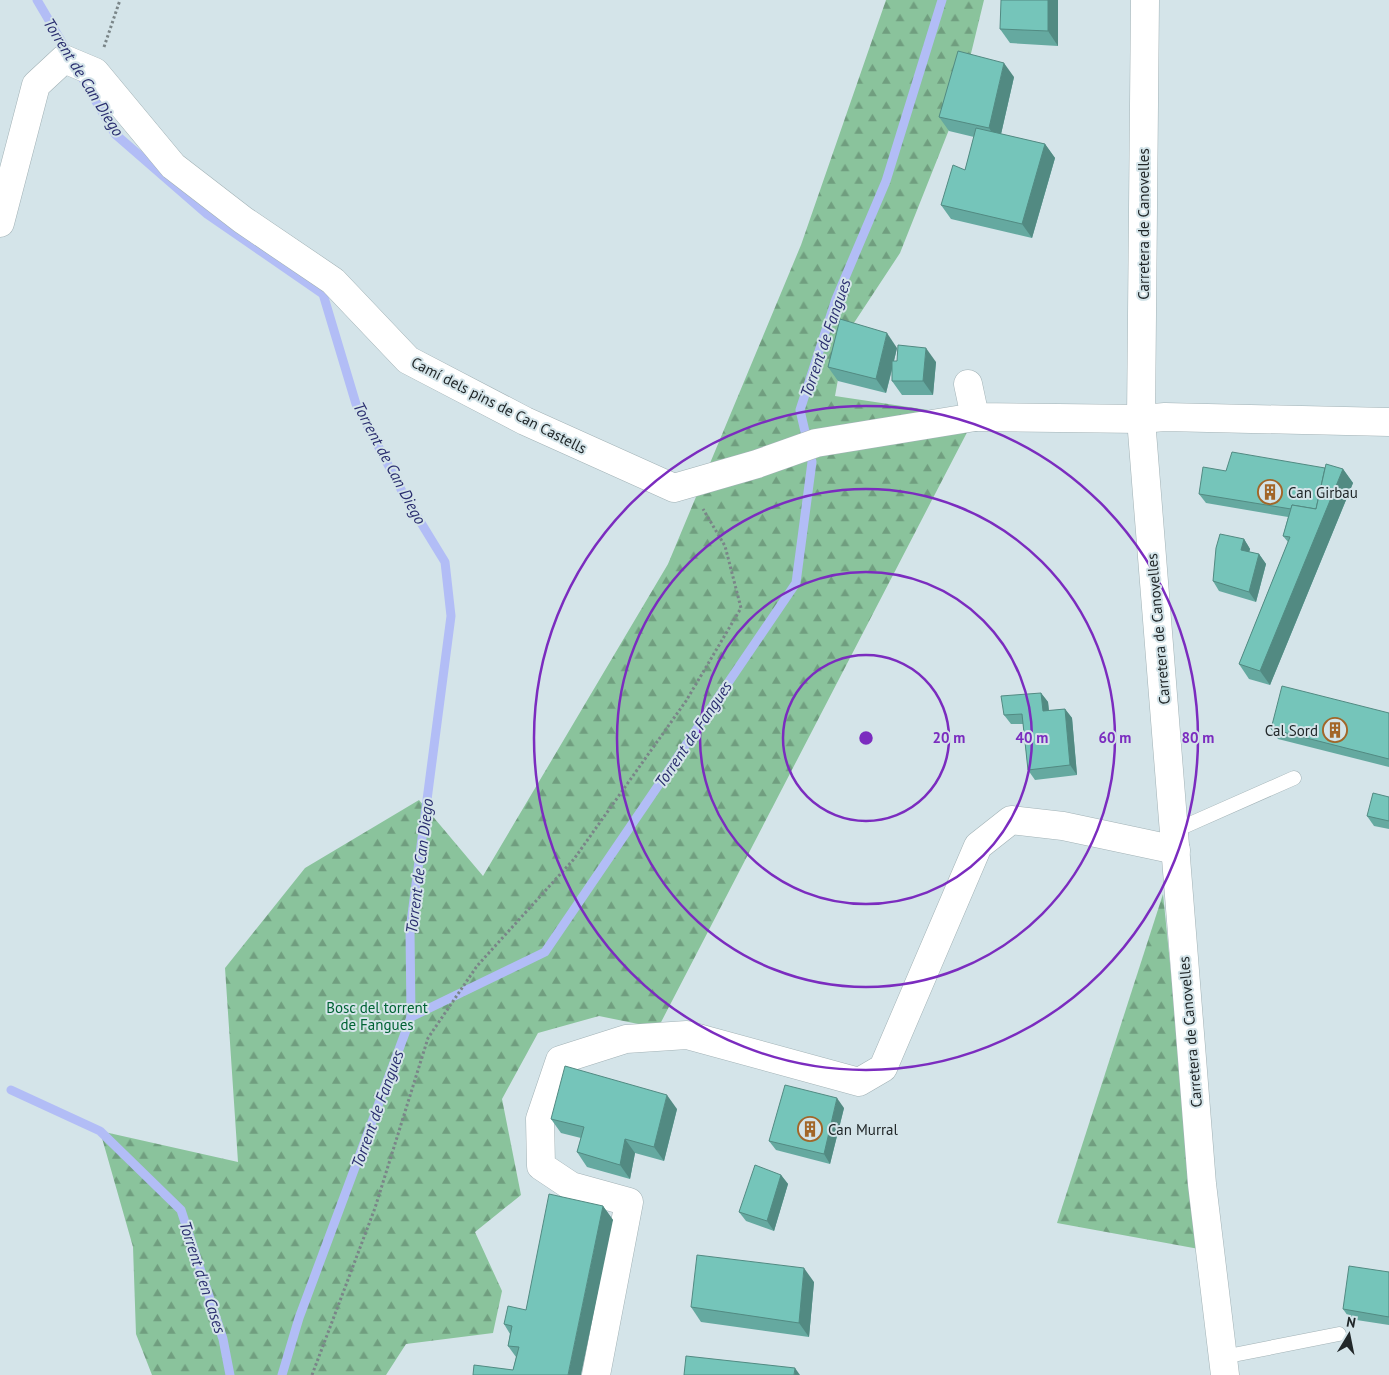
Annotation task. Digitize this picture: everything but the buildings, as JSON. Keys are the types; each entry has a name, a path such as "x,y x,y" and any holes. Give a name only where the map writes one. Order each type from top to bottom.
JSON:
{"street":[{"name":"Carretera de Canovelles","path":"1145,0 1141,419 1202,1184 1224,1366"},
{"name":"Camí dels pins de Can Castells","path":"0,223 36,85 64,59 95,72 173,166 243,220 334,281 408,360 525,421 674,488 806,447 975,417 1141,419 1165,417 1389,422"},
{"path":"968,384 975,417"},
{"path":"596,1375 629,1202 571,1186 541,1166 540,1118 560,1060 626,1039 687,1035 859,1082 883,1068 978,846 1011,820 1175,840"}],"lane":[{"path":"1175,840 1294,778"},
{"path":"1224,1366 1339,1334"}],"path":[{"path":"95,72 120,0"},
{"path":"312,1375 375,1208 428,1038 477,966 574,859 686,701 741,608 725,546 688,484"}],"green space":[{"name":"Bosc del torrent de Fangues","path":"886,0 984,0 958,107 900,253 846,335 835,396 975,417 658,1028 599,1016 538,1033 502,1099 521,1195 475,1232 502,1291 493,1333 406,1344 386,1375 152,1375 136,1334 133,1247 100,1131 238,1162 225,968 305,868 419,800 483,876 668,564 801,245"},
{"path":"1163,894 1199,1249 1057,1223"}],"waterway":[{"name":"Torrent de Can Diego","path":"37,0 70,56"},
{"name":"Torrent de Fangues","path":"282,1375 299,1318 411,1017 545,952 796,583 812,462 800,410 836,299 886,181 942,0"},
{"name":"Torrent de Can Diego","path":"80,74 115,134 207,214 323,294 356,404 404,495 445,562 451,616 410,930 411,1017"},
{"name":"Torrent d'en Cases","path":"11,1090 100,1131 181,1210 223,1339 230,1375"}],"place":[{"name":"Can Girbau","path":"1270,492"},
{"name":"Cal Sord","path":"1335,730"},
{"name":"Can Murral","path":"810,1129"}]}
